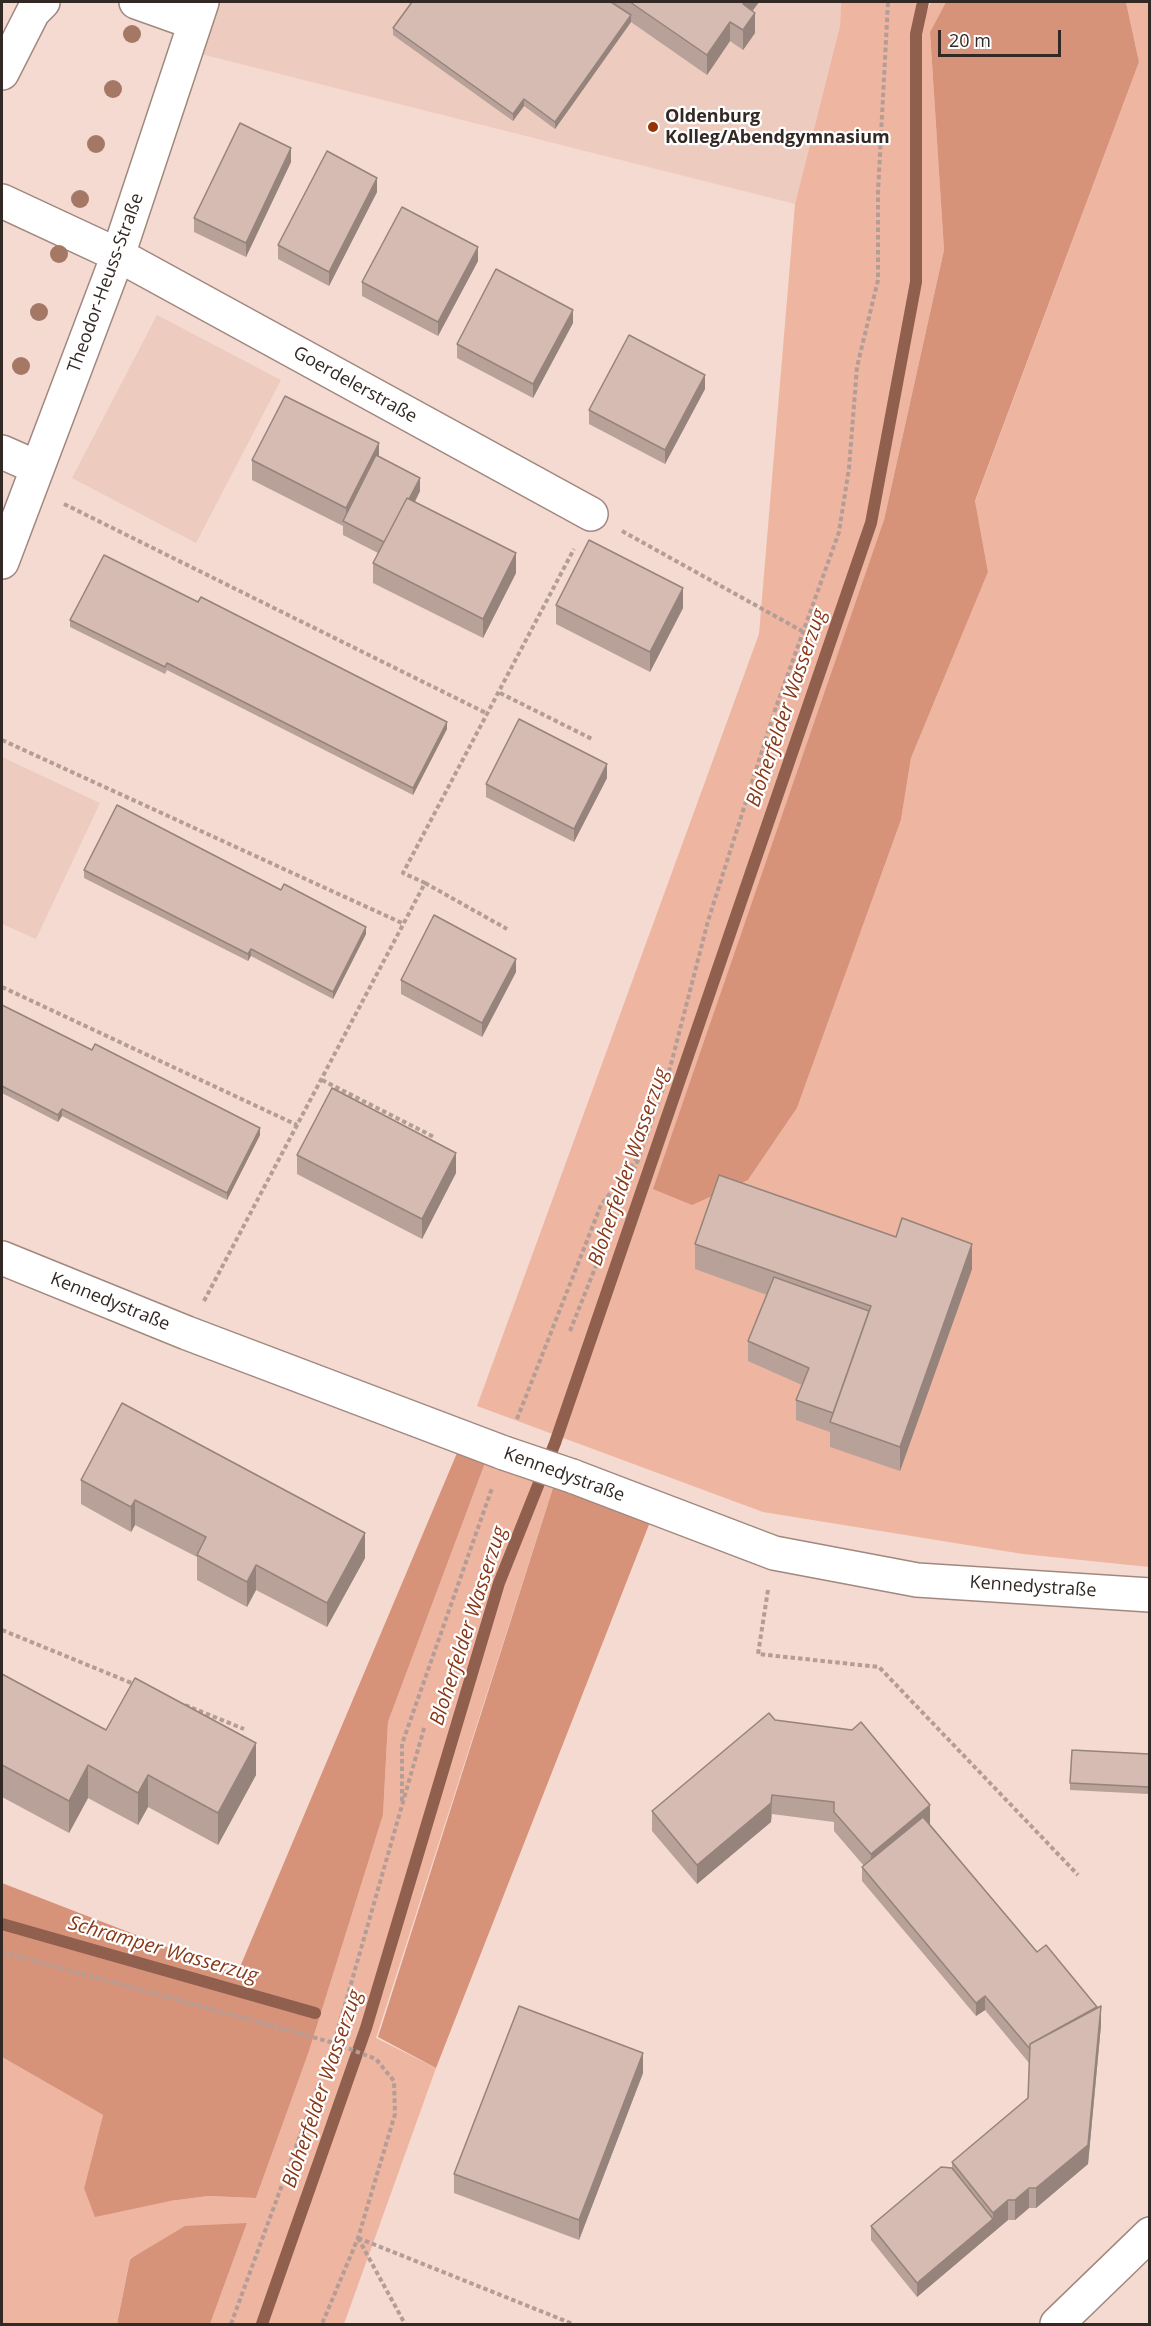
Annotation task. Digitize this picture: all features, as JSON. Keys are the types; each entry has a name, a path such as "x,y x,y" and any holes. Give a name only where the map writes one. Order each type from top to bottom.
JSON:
{"street":[{"path":"2,73 33,12 43,2"},
{"path":"136,2 198,12"},
{"name":"Theodor-Heuss-Straße","path":"2,562 118,255 198,12"},
{"name":"Goerdelerstraße","path":"2,201 118,255 591,514"},
{"path":"2,452 33,477"},
{"name":"Kennedystraße","path":"2,1258 187,1333 774,1553 917,1580 1149,1595"},
{"path":"1057,2325 1149,2234"}],"path":[{"path":"570,1331 640,1155 670,1068 708,921 802,632 839,532 849,468 857,366 878,280 878,192 888,2"},
{"path":"33,477 488,714"},
{"path":"507,929 403,873 500,693 591,514 802,632"},
{"path":"500,693 594,740"},
{"path":"2,740 404,924"},
{"path":"187,1333 425,883"},
{"path":"2,987 297,1125"},
{"path":"322,1080 434,1137"},
{"path":"402,1801 402,1744 504,1453 601,1206 640,1155"},
{"path":"774,1553 758,1654 879,1667 1078,1875"},
{"path":"2,1630 145,1689"},
{"path":"178,1702 244,1729"},
{"path":"231,2325 334,2043 425,1725"},
{"path":"2,1952 334,2043 376,2059 394,2081 395,2115 358,2238 322,2325"},
{"path":"358,2238 405,2325"},
{"path":"358,2238 573,2325"}],"shaded area":[{"name":"Oldenburg Kolleg/Abendgymnasium","path":"202,2 841,2 840,26 795,204 185,50"},
{"path":"841,2 916,2 917,33 931,2 946,2 930,32 944,250 884,520 748,1180 797,1108 901,820 911,758 988,572 975,502 1139,62 1126,2 1149,2 1149,1567 1023,1554 763,1512 477,1406 759,634 795,204 840,26"},
{"path":"946,2 1126,2 1139,62 975,501 988,572 911,758 901,820 797,1108 748,1180 692,1205 653,1189 884,520 944,250 930,32"},
{"path":"157,315 281,380 196,543 72,478"},
{"path":"2,757 100,803 36,939 2,924"},
{"path":"457,1453 485,1463 388,1722 383,1815 309,2051 256,2198 208,2196 170,2201 95,2217 84,2188 103,2115 2,2057 2,1883 237,1974"},
{"path":"485,1463 553,1488 376,2038 436,2068 344,2324 210,2324 247,2223 130,2258 117,2324 2,2324 2,2057 103,2115 84,2188 170,2201 208,2196 256,2198 309,2051 383,1815 388,1722"},
{"path":"553,1488 650,1522 436,2068 378,2037"},
{"path":"247,2223 210,2324 117,2324 130,2259 185,2226"}],"building":[{"path":"412,2 611,2 631,15 555,122 524,99 513,114 393,28"},
{"path":"630,2 745,2 743,4 755,13 743,30 730,22 707,55"},
{"path":"240,123 291,148 246,243 194,218"},
{"path":"327,151 377,178 329,272 278,245"},
{"path":"402,207 478,247 438,322 362,282"},
{"path":"496,269 573,310 533,384 457,344"},
{"path":"629,335 705,375 665,450 589,410"},
{"path":"285,396 379,443 346,508 252,460"},
{"path":"376,455 420,478 384,542 343,521"},
{"path":"407,498 516,553 483,619 373,563"},
{"path":"589,540 683,588 650,652 556,605"},
{"path":"104,555 198,602 201,597 447,722 413,788 167,663 165,667 70,620"},
{"path":"519,719 607,764 574,829 486,784"},
{"path":"117,805 281,890 284,884 366,927 333,992 251,949 248,954 84,870"},
{"path":"434,915 516,959 482,1023 401,980"},
{"path":"2,1005 92,1050 95,1044 260,1128 227,1193 62,1109 58,1115 2,1086"},
{"path":"332,1088 456,1153 422,1219 297,1155"},
{"path":"719,1175 896,1237 902,1218 972,1244 900,1447 830,1422 871,1306 695,1244"},
{"path":"774,1277 869,1311 833,1413 796,1400 809,1368 748,1341"},
{"path":"122,1403 365,1533 327,1603 256,1565 247,1582 197,1555 206,1537 135,1500 131,1507 81,1480"},
{"path":"2,1674 106,1730 135,1678 256,1743 218,1813 148,1775 138,1793 88,1765 69,1801 2,1765"},
{"path":"769,1713 775,1720 852,1730 861,1722 930,1805 871,1854 834,1812 834,1802 772,1795 771,1803 697,1865 652,1811"},
{"path":"1072,1750 1149,1754 1149,1787 1070,1783"},
{"path":"923,1817 1037,1952 1046,1945 1097,2007 1030,2044 1030,2049 985,1996 976,2003 862,1867"},
{"path":"519,2006 643,2053 579,2220 454,2174"},
{"path":"1101,2006 1088,2145 1036,2188 1029,2188 1015,2200 1008,2200 993,2213 952,2162 1028,2098 1030,2044"},
{"path":"941,2167 952,2168 993,2219 917,2283 871,2226"}],"waterway":[{"name":"Bloherfelder Wasserzug","path":"262,2324 366,2028 499,1583 555,1443 871,523 916,282 916,34 923,2"},
{"name":"Schramper Wasserzug","path":"2,1924 315,2013"}],"place":[{"name":"Oldenburg Kolleg/Abendgymnasium","path":"653,127"}]}
